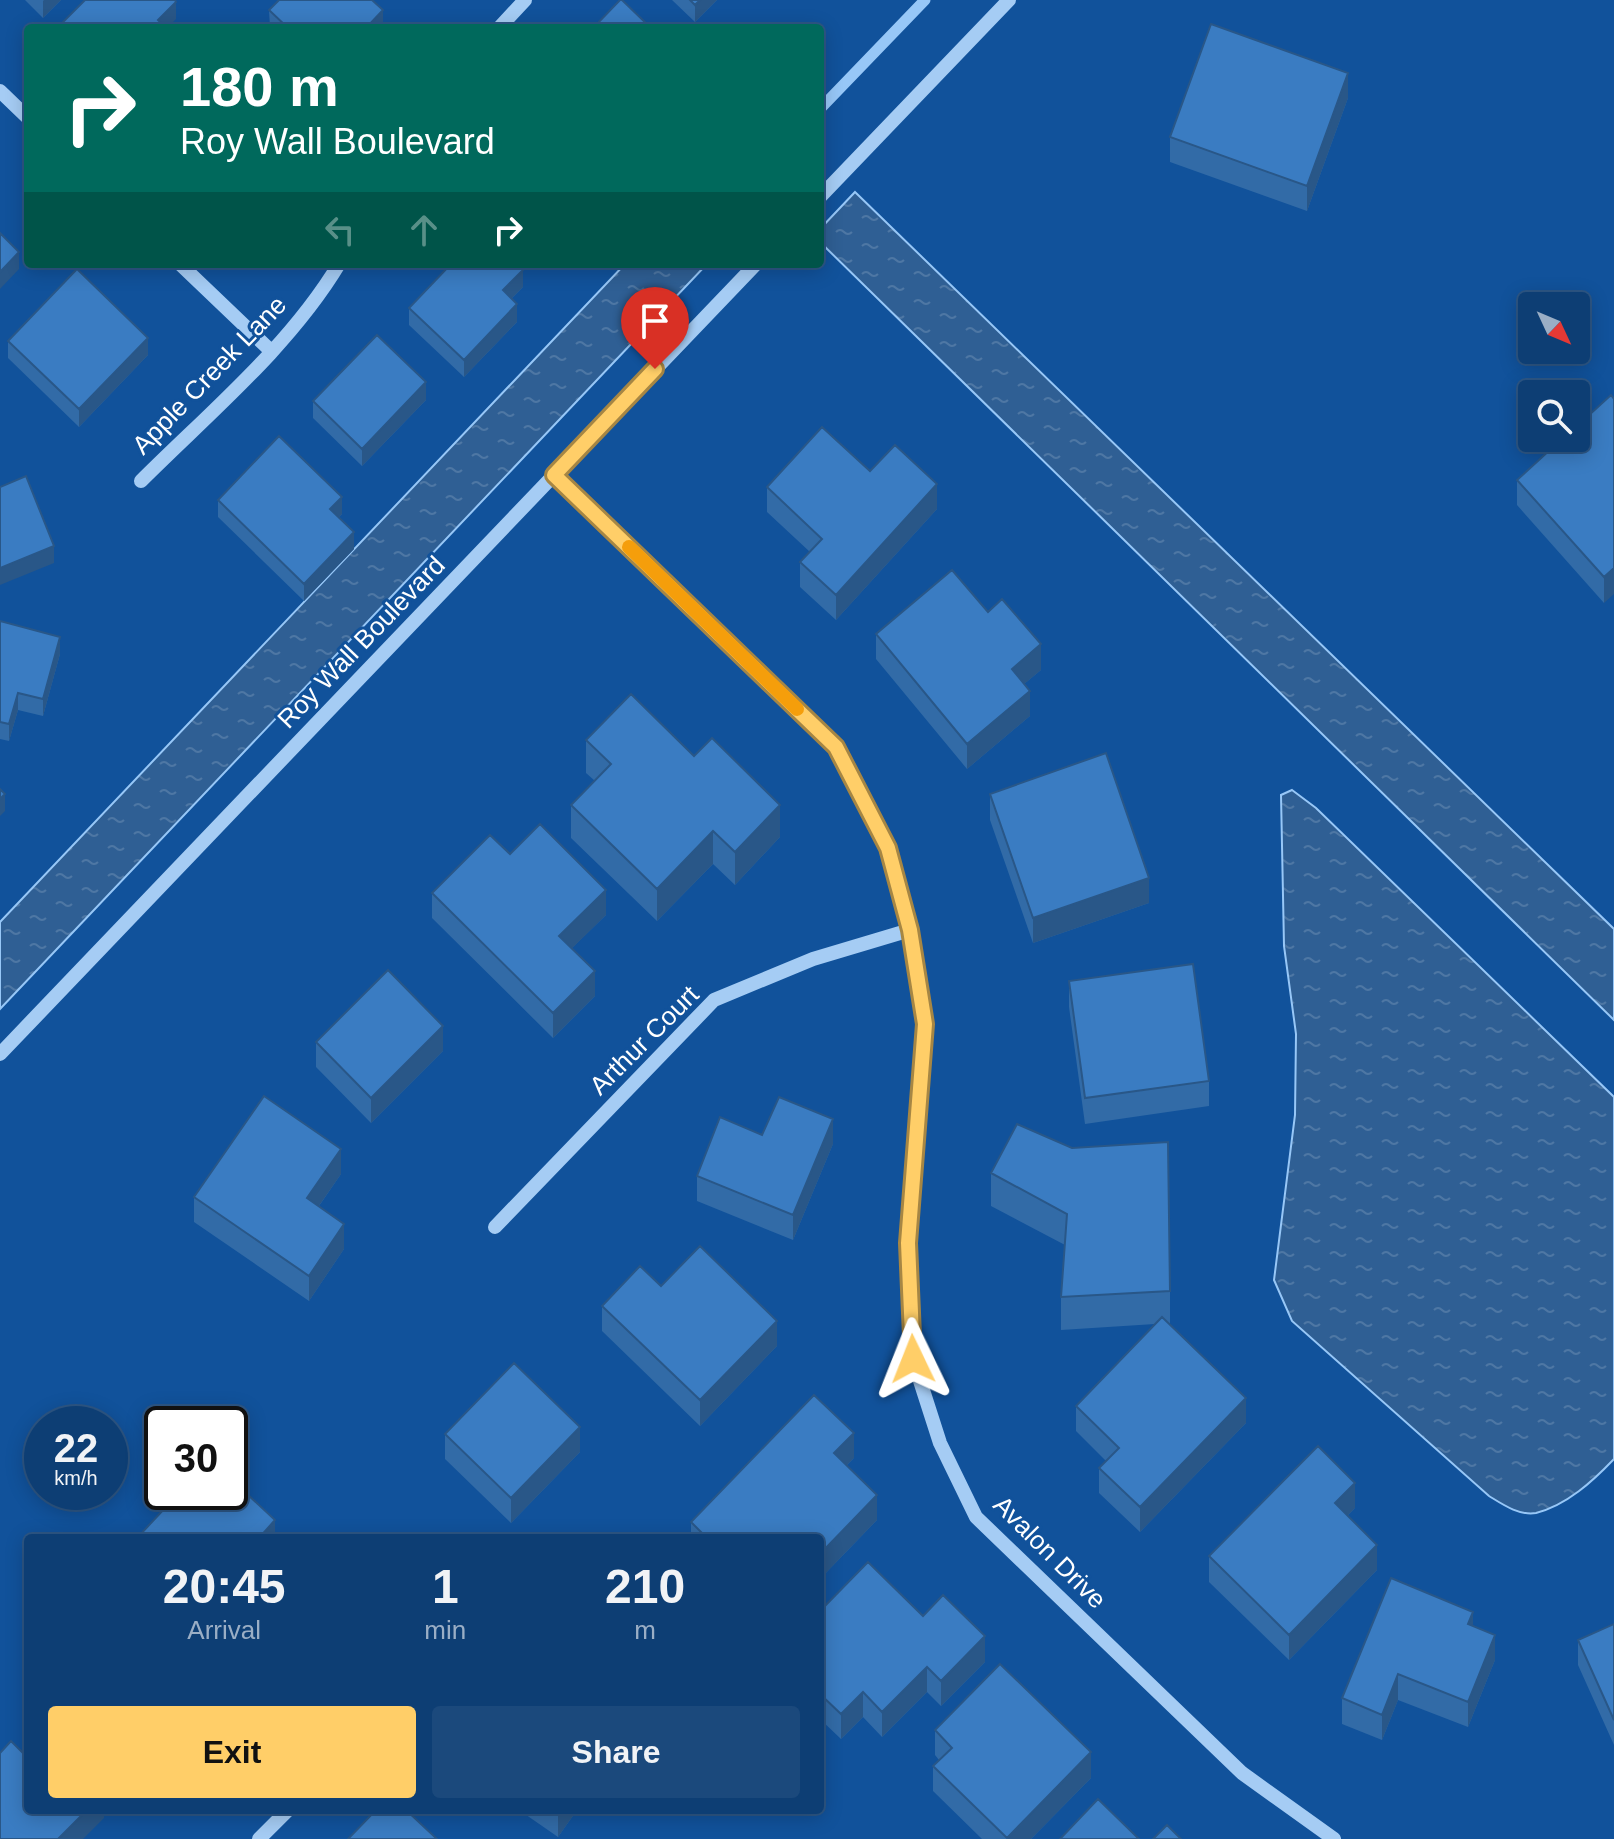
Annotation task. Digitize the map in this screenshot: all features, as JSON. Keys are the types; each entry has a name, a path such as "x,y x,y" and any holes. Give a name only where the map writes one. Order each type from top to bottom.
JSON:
{"street":[{"path":"503,24 525,0"},
{"path":"824,193 1009,0"},
{"path":"0,91 24,114"},
{"path":"184,268 271,351"},
{"name":"Apple Creek Lane","path":"141,481 271,351 325,287 337,268"},
{"name":"Roy Wall Boulevard","path":"0,1054 752,268"},
{"name":"Avalon Drive","path":"554,475 836,747 888,848 910,930 925,1024 908,1243 913,1359 940,1443 976,1517 1242,1773 1334,1839"},
{"name":"Arthur Court","path":"495,1227 714,1000 813,959 910,930"},
{"path":"259,1839 284,1814"}],"water":[{"path":"855,192 1614,929 1614,1020 824,246 824,225"},
{"path":"621,268 703,268 0,1009 0,922"},
{"path":"1292,790 1316,808 1614,1097 1614,1459 1579,1491 1536,1513 1511,1509 1489,1496 1292,1321 1274,1280 1295,1115 1296,1034 1284,946 1281,795"}],"building":[{"path":"85,0 176,2 158,20 162,24 63,22"},
{"path":"279,0 372,0 383,10 370,24 284,24 269,10"},
{"path":"622,0 647,24 597,24"},
{"path":"1211,24 1348,73 1307,186 1170,137"},
{"path":"0,233 19,252 0,272"},
{"path":"447,268 523,270 503,290 517,304 464,360 409,308"},
{"path":"77,269 148,338 79,409 8,341"},
{"path":"377,335 426,382 362,449 313,401"},
{"path":"1611,395 1614,399 1614,568 1604,577 1517,480 1548,452 1590,452 1590,414"},
{"path":"822,427 870,471 895,445 937,484 836,595 800,562 822,539 767,487"},
{"path":"279,436 342,497 330,509 354,532 304,584 218,500"},
{"path":"26,476 54,546 0,568 0,487"},
{"path":"952,570 988,612 1002,599 1041,644 1012,669 1030,691 967,744 876,634"},
{"path":"0,621 60,637 43,699 18,693 9,724 0,722"},
{"path":"631,694 694,756 712,738 780,805 735,852 713,831 657,889 571,805 611,764 586,740"},
{"path":"1106,753 1149,878 1033,918 990,794"},
{"path":"540,824 606,890 559,936 595,971 553,1013 432,893 490,835 510,854"},
{"path":"1193,964 1209,1081 1085,1098 1069,981"},
{"path":"388,970 443,1026 371,1098 316,1042"},
{"path":"264,1096 341,1149 307,1198 344,1224 309,1276 194,1197"},
{"path":"779,1097 833,1119 793,1215 697,1176 720,1117 762,1135"},
{"path":"1017,1124 1072,1148 1168,1142 1170,1291 1061,1297 1067,1214 991,1173"},
{"path":"700,1246 777,1321 700,1400 602,1306 640,1266 661,1286"},
{"path":"1162,1317 1246,1398 1140,1507 1099,1468 1119,1448 1076,1406"},
{"path":"514,1363 580,1427 511,1498 445,1434"},
{"path":"814,1395 854,1433 834,1453 877,1495 824,1550 824,1534 703,1534 691,1522"},
{"path":"1318,1446 1355,1483 1335,1503 1377,1545 1289,1635 1209,1556"},
{"path":"248,1495 275,1520 263,1534 141,1534 163,1510 248,1510"},
{"path":"868,1562 923,1616 943,1595 985,1636 941,1681 927,1667 882,1712 863,1692 841,1714 824,1698 824,1607"},
{"path":"1391,1578 1473,1612 1468,1624 1495,1635 1468,1702 1398,1674 1382,1715 1342,1698"},
{"path":"1614,1624 1614,1720 1578,1640"},
{"path":"1000,1664 1091,1752 1007,1838 933,1766 952,1748 935,1730"},
{"path":"11,1741 24,1754 24,1814 83,1814 58,1839 0,1839 0,1753"},
{"path":"1098,1799 1139,1839 1060,1839"},
{"path":"372,1814 410,1814 437,1839 348,1839"},
{"path":"1167,1825 1181,1839 1153,1839"}],"waterway":[{"path":"824,105 925,0"}],"slow traffic":[{"path":"629,547 797,709"}],"route":[{"path":"655,369 554,475 836,747 888,848 910,930 925,1024 908,1243 913,1359"}]}
